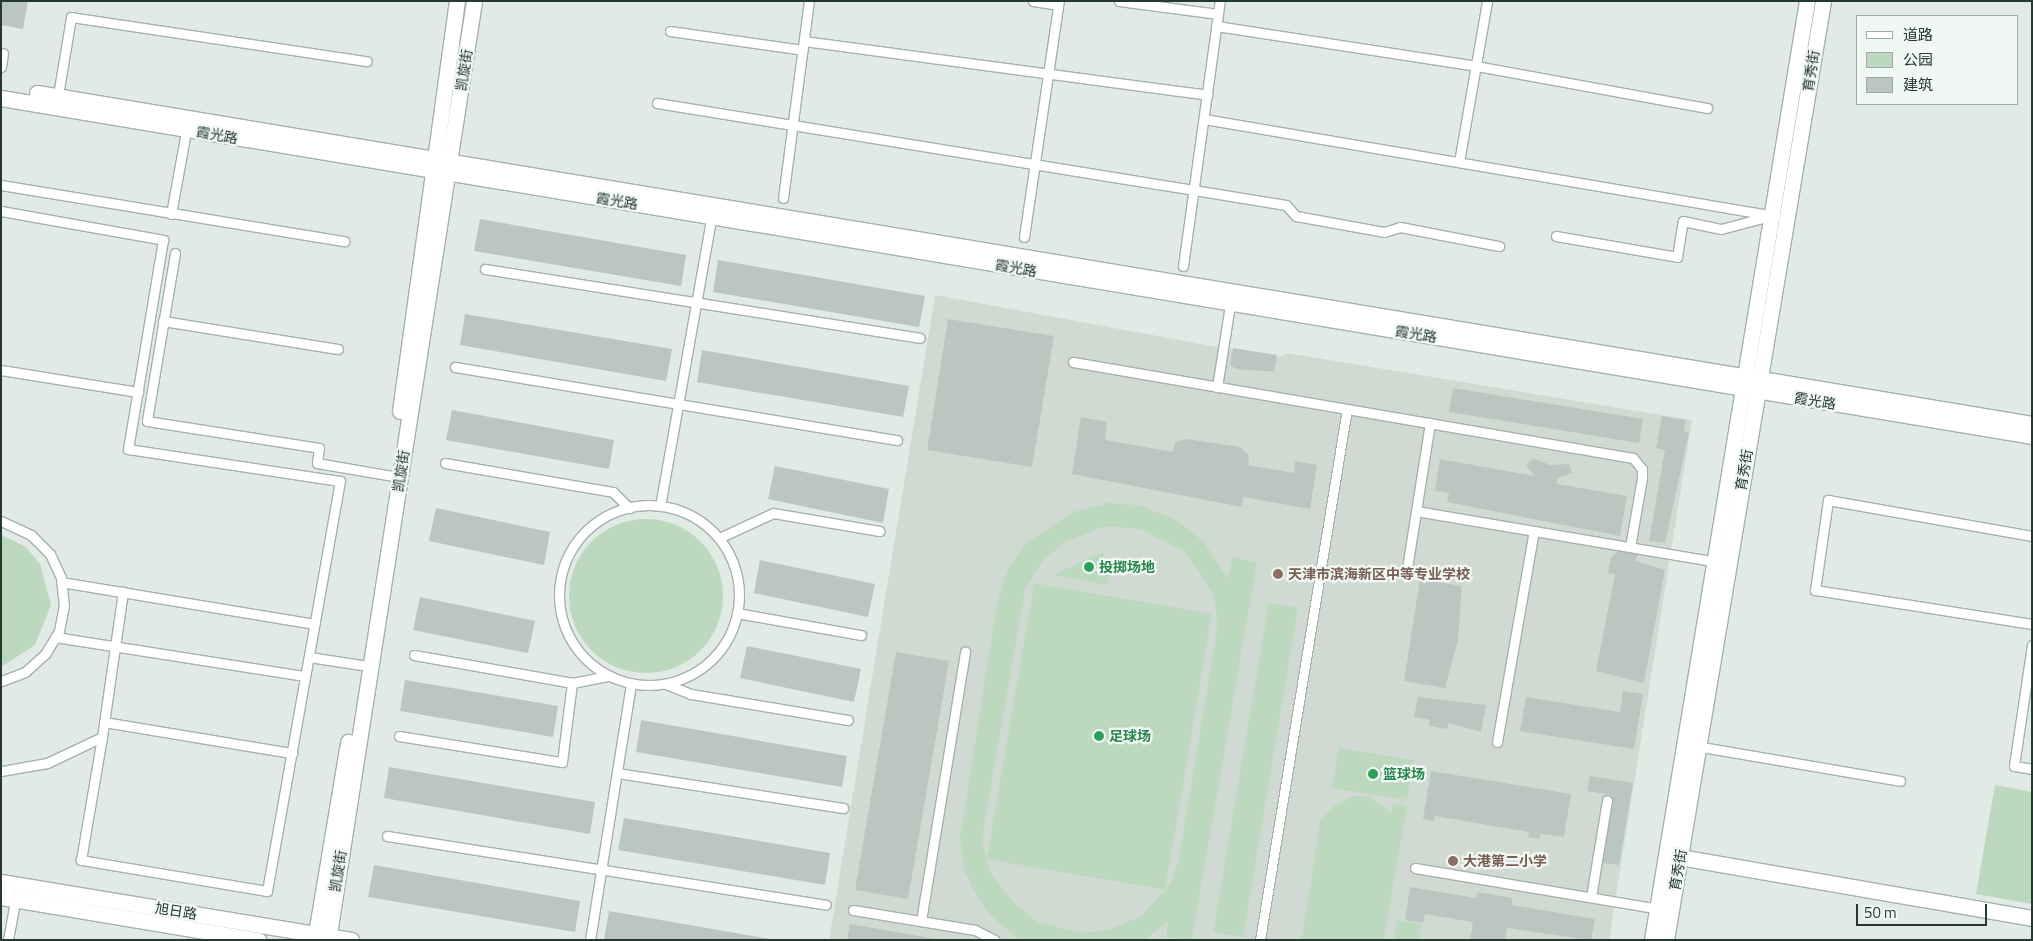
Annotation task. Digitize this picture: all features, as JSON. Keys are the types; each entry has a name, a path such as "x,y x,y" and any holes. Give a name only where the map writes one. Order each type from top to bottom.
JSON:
{"street":[{"name":"凯旋街","path":"322,937 361,665 392,476 431,165 457,1"},
{"name":"凯旋街","path":"322,937 474,1"},
{"name":"育秀街","path":"1652,940 1664,909 1752,384 1772,216 1807,1"},
{"name":"育秀街","path":"1752,384 1788,219 1823,1"},
{"name":"霞光路","path":"1,88 57,102 1752,384 2032,436"},
{"name":"霞光路","path":"1,98 57,102"},
{"name":"霞光路","path":"1752,384 2032,424"},
{"path":"1673,856 2032,918"},
{"name":"旭日路","path":"1,882 11,894 258,940"},
{"name":"旭日路","path":"11,894 351,940"},
{"name":"育秀街","path":"1664,909 1666,940"}],"lane":[{"path":"783,198 809,1"},
{"path":"1024,237 1058,3 1032,1"},
{"path":"1119,1 1218,14"},
{"path":"1183,266 1220,1"},
{"path":"1459,162 1487,1"},
{"path":"57,102 71,17 367,61"},
{"path":"1216,26 1476,66 1707,108"},
{"path":"670,31 1048,73 1207,95"},
{"path":"1,67 3,54"},
{"path":"657,103 1286,205 1296,216 1374,230 1400,227 1499,246"},
{"path":"1204,119 1788,219"},
{"path":"172,214 187,124"},
{"path":"1,185 344,241"},
{"path":"1,211 163,240 128,449 340,481 267,891 81,860 102,737 122,592"},
{"path":"660,506 713,211"},
{"path":"1556,236 1677,257 1683,221 1721,229 1772,216"},
{"path":"175,253 147,421 319,448 317,463 392,476"},
{"path":"485,269 920,338"},
{"path":"1217,387 1231,298"},
{"path":"163,321 338,349"},
{"path":"1072,362 1632,458 1642,469 1642,478 1630,547"},
{"path":"455,367 897,440"},
{"path":"1,370 138,392"},
{"path":"1260,940 1347,409"},
{"path":"1407,568 1430,424"},
{"path":"445,463 613,492 629,508"},
{"path":"2032,536 1828,500 1815,590 2032,624"},
{"path":"666,684 695,673 719,652 736,613 740,595 734,564 719,538 695,517 660,506 629,508 610,513 586,530 569,552 559,580 559,608 568,636 584,659 608,676 631,683 666,684 691,694 848,720"},
{"path":"1416,511 1722,563"},
{"path":"719,538 773,513 879,532"},
{"path":"1,521 31,535 50,554 61,582 64,605 55,637 45,654 25,672 1,681"},
{"path":"1497,742 1534,531"},
{"path":"61,582 315,624"},
{"path":"736,613 861,635"},
{"path":"55,637 305,676"},
{"path":"2032,645 2014,766 2032,769"},
{"path":"921,921 965,652"},
{"path":"414,655 572,684 608,676"},
{"path":"309,657 361,665"},
{"path":"590,940 631,683"},
{"path":"399,736 562,762 572,684"},
{"path":"104,722 292,753"},
{"path":"1,771 46,763 102,737"},
{"path":"1692,746 1900,781"},
{"path":"617,773 843,808"},
{"path":"1591,897 1608,800"},
{"path":"387,836 826,905"},
{"path":"1415,868 1664,909"},
{"path":"8,940 11,894"},
{"path":"853,910 975,930 995,940"}],"shaded area":[{"name":"天津市滨海新区中等专业学校","path":"935,295 1277,358 1287,353 1692,420 1609,940 829,940"}],"green space":[{"path":"1107,503 1139,505 1175,519 1204,542 1228,579 1232,557 1257,562 1192,940 1166,937 1168,922 1144,940 1020,940 991,916 976,894 964,870 960,839 997,604 1007,570 1025,544 1073,512","holes":["1105,526 1140,529 1184,551 1213,593 1218,623 1178,863 1170,885 1140,917 1108,930 1080,933 1036,921 1011,900 989,870 982,839 1025,589 1042,562 1063,543"]},
{"path":"646,519 675,525 689,532 700,542 710,553 717,567 723,596 717,625 710,639 700,650 689,660 675,667 646,673 617,667 603,660 592,650 582,639 575,625 569,596 575,567 582,553 592,542 603,532 617,525"},
{"path":"1,535 26,547 40,564 51,605 35,645 1,667"},
{"name":"投掷场地","path":"1103,552 1109,585 1053,575"},
{"name":"足球场","path":"1034,583 1212,614 1165,890 987,859"},
{"path":"1269,603 1298,608 1243,937 1213,932"},
{"name":"篮球场","path":"1339,748 1414,760 1407,800 1332,788"},
{"path":"1995,785 2032,792 2032,904 1976,894"},
{"path":"1354,796 1370,797 1391,813 1393,804 1407,806 1384,940 1302,940 1320,822 1332,807"},
{"path":"1397,920 1421,924 1418,940 1394,940"}],"building":[{"path":"1,1 28,1 23,29 1,25"},
{"path":"480,219 686,255 681,286 474,251"},
{"path":"718,260 925,296 919,327 713,292"},
{"path":"465,314 672,349 666,381 460,345"},
{"path":"948,319 1054,336 1032,467 927,450"},
{"path":"1233,348 1277,355 1274,372 1236,369 1230,365"},
{"path":"702,350 909,386 903,417 697,382"},
{"path":"1453,388 1643,419 1639,443 1449,412"},
{"path":"452,410 614,440 609,469 446,440"},
{"path":"1662,416 1686,420 1684,431 1689,432 1665,543 1649,541 1665,450 1656,448"},
{"path":"1081,417 1107,422 1105,440 1173,452 1175,442 1187,439 1240,447 1249,455 1248,465 1294,473 1295,461 1317,465 1310,509 1243,497 1242,507 1072,474"},
{"path":"1533,458 1550,465 1569,464 1572,473 1558,478 1557,484 1627,496 1620,536 1447,502 1449,493 1435,491 1440,459 1535,476 1526,466"},
{"path":"775,466 889,489 883,523 768,499"},
{"path":"436,508 550,532 544,565 429,541"},
{"path":"1619,551 1638,553 1636,561 1665,570 1644,683 1596,671 1615,574 1608,573 1611,557"},
{"path":"760,560 875,584 868,617 754,593"},
{"path":"1420,579 1462,586 1458,640 1445,688 1404,681"},
{"path":"420,597 535,621 528,653 413,630"},
{"path":"747,646 861,669 854,702 740,678"},
{"path":"896,652 949,661 908,899 855,890"},
{"path":"405,680 558,706 553,737 400,711"},
{"path":"1623,691 1643,694 1634,749 1520,731 1526,697 1620,712"},
{"path":"1418,697 1486,705 1481,732 1449,723 1447,729 1429,726 1430,720 1414,717"},
{"path":"641,720 847,756 842,787 636,752"},
{"path":"389,767 595,802 590,834 384,798"},
{"path":"1431,771 1571,794 1564,837 1541,834 1539,839 1528,837 1529,832 1435,816 1434,821 1423,819"},
{"path":"1590,776 1633,783 1619,865 1603,863 1612,795 1587,791"},
{"path":"624,818 830,853 825,885 618,850"},
{"path":"374,865 580,901 575,932 368,897"},
{"path":"1410,887 1476,898 1477,892 1512,898 1512,905 1595,919 1591,940 1507,928 1505,940 1470,940 1473,922 1425,914 1423,923 1405,920"},
{"path":"609,911 770,939 770,940 604,940"},
{"path":"850,924 936,939 936,940 847,940"}],"place":[{"name":"投掷场地","path":"1089,567"},
{"name":"天津市滨海新区中等专业学校","path":"1278,574"},
{"name":"足球场","path":"1099,736"},
{"name":"篮球场","path":"1373,774"},
{"name":"大港第二小学","path":"1453,861"}]}
